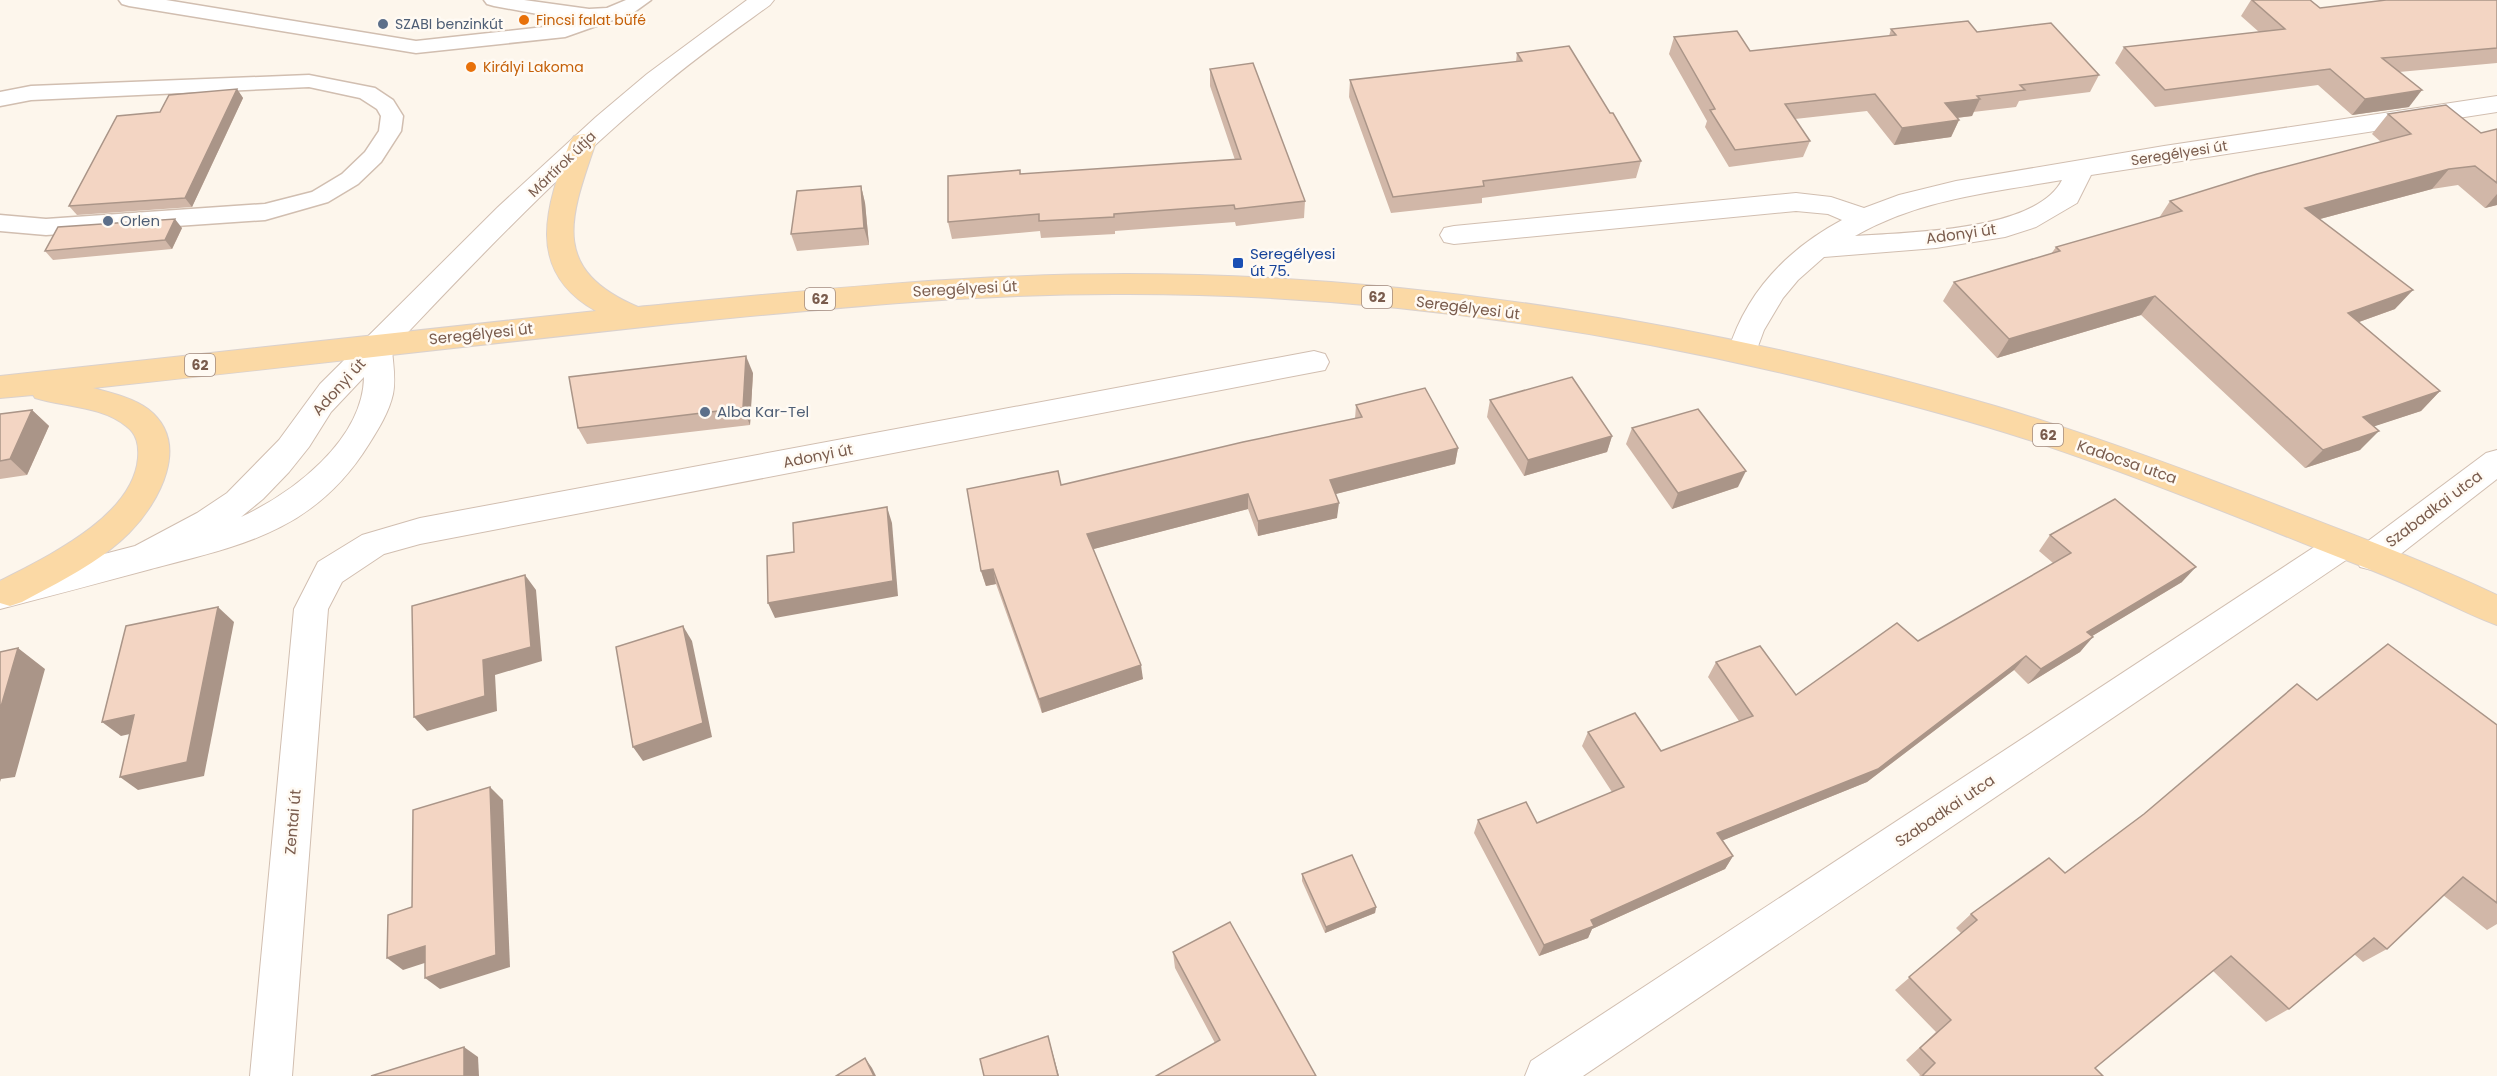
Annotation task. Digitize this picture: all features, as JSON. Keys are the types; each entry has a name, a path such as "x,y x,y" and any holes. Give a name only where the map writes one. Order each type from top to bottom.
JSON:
{"main road":[{"path":"584,142 564,196 558,240 564,262 579,283 596,298 633,318"},
{"name":"Seregélyesi út","path":"12,386 633,318 846,297 1007,286 1113,284 1241,288 1380,297 1501,311 1743,352"},
{"name":"Kadocsa utca","path":"1743,352 1961,408 2062,439 2166,475 2357,551 2497,611"},
{"path":"5,594 64,563 104,536 131,508 143,491 152,471 154,456 153,440 147,428 137,417 119,408 12,386"}],"street":[{"name":"Mártírok útja","path":"377,346 436,284 627,102 695,48 762,0"},
{"name":"Seregélyesi út","path":"1743,352 1746,333 1780,279 1815,249 1865,218 1925,196 2081,168 2497,104"},
{"name":"Adonyi út","path":"1815,249 1936,239 1995,231 2026,220 2067,197 2081,168"},
{"path":"1454,235 1796,202 1831,206 1865,218"},
{"name":"Adonyi út","path":"145,557 191,534 228,509 264,478 296,441 320,405 377,346"},
{"name":"Adonyi út","path":"5,594 235,534 272,519 311,494 345,459 369,417 378,395 377,346"},
{"name":"Adonyi út","path":"330,572 374,544 420,531 1314,362"},
{"name":"Szabadkai utca","path":"1546,1076 2497,462"},
{"name":"Zentai út","path":"271,1076 312,609 330,572"}],"lane":[{"path":"129,0 416,47 565,31 629,8 641,0"},
{"path":"494,0 593,17 613,14"},
{"path":"0,99 31,93 309,81 367,93 385,105 392,117 390,130 373,157 350,179 320,197 265,212 46,227 0,223"}],"building":[{"path":"2252,0 2310,0 2320,8 2386,0 2497,0 2497,48 2382,58 2422,90 2365,99 2330,69 2165,90 2124,47 2285,29"},
{"path":"1968,21 1977,32 2051,23 2099,75 2020,85 2025,90 1945,103 1959,120 1902,128 1875,94 1785,104 1810,141 1735,150 1710,110 1715,109 1674,37 1737,31 1750,51 1896,35 1891,29"},
{"path":"1569,46 1641,161 1483,181 1484,186 1393,197 1350,80 1522,61 1517,53"},
{"path":"1253,63 1305,201 1235,209 1234,205 1114,214 1114,217 1039,221 1039,214 948,222 948,176 1020,170 1020,174 1241,159 1210,69"},
{"path":"237,89 185,198 69,206 117,116 160,112 169,95"},
{"path":"2446,105 2481,133 2497,129 2497,183 2475,166 2449,169 2305,208 2413,290 2348,313 2440,391 2363,417 2379,431 2323,450 2155,296 2009,339 1954,282 2060,251 2056,247 2182,211 2170,201 2257,174 2411,134 2388,114"},
{"path":"861,186 864,228 791,234 797,191"},
{"path":"175,219 165,240 45,251 58,227"},
{"path":"746,356 743,408 578,428 569,377"},
{"path":"1572,377 1612,436 1528,460 1490,400"},
{"path":"1425,388 1458,448 1330,480 1339,503 1258,521 1248,494 1087,534 1141,665 1039,699 993,569 981,571 967,489 1058,471 1061,485 1243,442 1362,417 1356,405"},
{"path":"1698,409 1746,471 1678,493 1632,428"},
{"path":"32,410 10,459 0,461 0,414"},
{"path":"2115,499 2196,567 2087,632 2093,637 2041,669 2026,656 1878,769 1717,833 1733,856 1591,920 1594,926 1544,945 1478,820 1526,802 1537,823 1624,787 1588,732 1635,713 1661,751 1753,716 1716,662 1760,646 1796,695 1897,623 1918,641 2071,553 2050,535"},
{"path":"887,507 893,581 768,603 767,556 794,552 793,523"},
{"path":"525,575 531,647 483,660 485,696 414,717 412,606"},
{"path":"218,607 187,762 120,777 134,715 102,722 126,626"},
{"path":"683,626 703,723 633,747 616,647"},
{"path":"2388,644 2497,725 2497,903 2463,877 2387,949 2374,938 2289,1009 2231,956 2095,1068 2103,1076 1922,1076 1935,1063 1920,1048 1951,1020 1909,977 1977,920 1971,914 2049,858 2065,873 2144,814 2297,684 2317,700"},
{"path":"18,648 0,710 0,652"},
{"path":"490,787 496,955 425,978 425,946 387,958 388,915 412,907 413,810"},
{"path":"1352,855 1376,907 1326,927 1302,874"},
{"path":"1230,922 1316,1076 1156,1076 1220,1040 1173,952"},
{"path":"1048,1036 1058,1076 984,1076 980,1059"},
{"path":"464,1047 464,1076 371,1076"},
{"path":"865,1058 874,1076 836,1076"}],"place":[{"name":"Fincsi falat büfé","path":"524,20"},
{"name":"SZABI benzinkút","path":"383,24"},
{"name":"Királyi Lakoma","path":"471,67"},
{"name":"Orlen","path":"108,221"},
{"name":"Seregélyesi út 75.","path":"1238,263"},
{"name":"Alba Kar-Tel","path":"705,412"}]}
